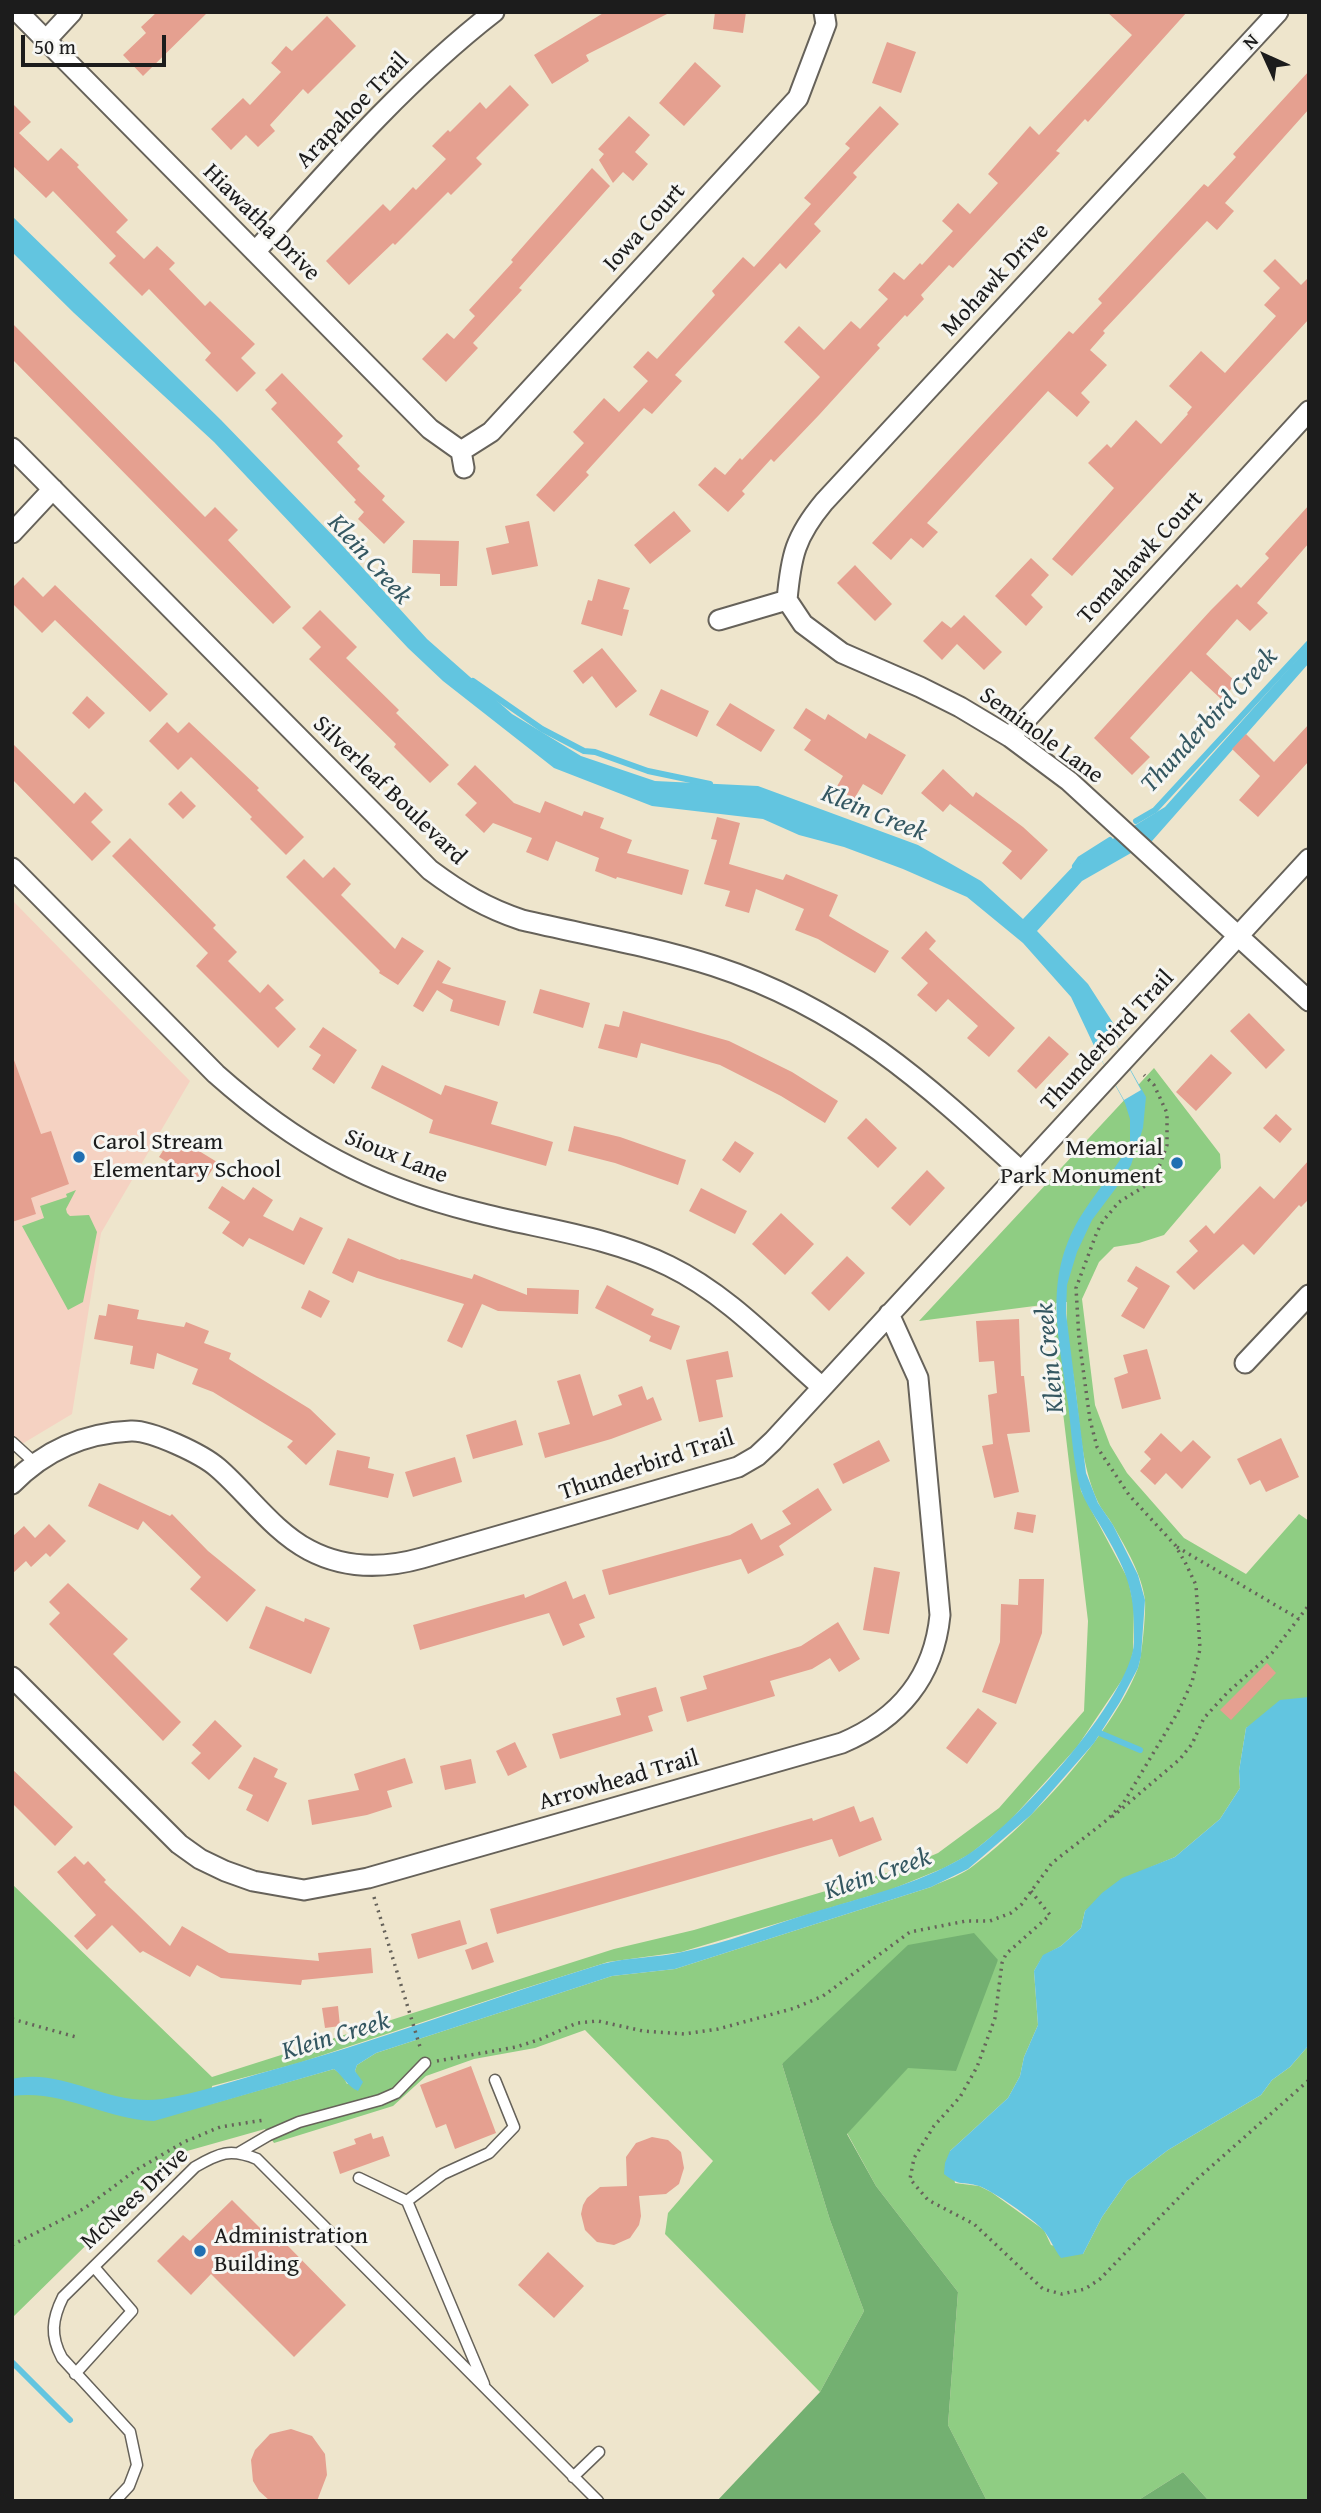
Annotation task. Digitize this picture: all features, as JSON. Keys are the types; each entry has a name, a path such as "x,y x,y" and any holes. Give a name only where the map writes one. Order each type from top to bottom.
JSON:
{"street":[{"name":"Hiawatha Drive","path":"18,12 462,460"},
{"path":"46,40 72,12"},
{"name":"Arapahoe Trail","path":"255,252 404,91 456,41 494,12"},
{"name":"Iowa Court","path":"462,460 492,432 798,98 826,24 824,12"},
{"name":"Mohawk Drive","path":"787,600 797,541 815,513 1278,12"},
{"name":"Tomahawk Court","path":"1010,737 1309,411"},
{"name":"Silverleaf Boulevard","path":"12,448 430,870 464,895 494,911 522,920 714,966 762,984 812,1008 890,1056 1021,1171"},
{"path":"12,533 53,489"},
{"path":"719,620 787,600"},
{"name":"Seminole Lane","path":"787,600 803,624 842,653 960,707 1010,737 1069,781 1309,1001"},
{"name":"Thunderbird Trail","path":"12,1484 35,1463 70,1443 133,1431 183,1446 216,1465 285,1533 308,1549 354,1565 373,1567 435,1555 738,1467 757,1456 773,1441 1309,859"},
{"name":"Sioux Lane","path":"12,868 216,1074 251,1106 286,1131 352,1170 420,1197 475,1213 602,1241 670,1266 702,1284 731,1307 822,1387"},
{"path":"1245,1363 1309,1295"},
{"name":"Arrowhead Trail","path":"12,1677 179,1844 225,1871 253,1881 304,1890 368,1878 842,1743 878,1726 908,1697 922,1676 939,1631 940,1615 918,1378 889,1314"}],"lane":[{"path":"12,1442 35,1463"},
{"name":"McNees Drive","path":"115,2501 129,2486 137,2465 130,2432 75,2374 55,2345 52,2327 55,2312 63,2297 195,2167 212,2157 240,2152 299,2122 380,2100 396,2093 425,2063"},
{"path":"407,2201 443,2174 489,2153 514,2127 495,2080"},
{"path":"240,2152 257,2159 486,2389 518,2414 573,2477 598,2501"},
{"path":"359,2178 407,2201 486,2389"},
{"path":"75,2374 132,2311 93,2267"},
{"path":"573,2477 599,2452"}],"path":[{"path":"1107,1820 1124,1802 1153,1756 1192,1682 1200,1638 1196,1585 1175,1545 1129,1495 1097,1447 1090,1420 1076,1304 1080,1272 1103,1221 1119,1202 1150,1183 1156,1175 1167,1144 1167,1113 1154,1084 1144,1075"},
{"path":"1175,1545 1299,1619"},
{"path":"425,2063 516,2047 577,2023 598,2021 643,2031 684,2034 752,2021 823,1996 910,1932 966,1921 1001,1919 1021,1905 1059,1857 1121,1812 1180,1759 1192,1744 1204,1718 1272,1653 1309,1605"},
{"path":"368,1878 420,2050"},
{"path":"1031,1891 1050,1915 1006,1954 1002,1963 995,2018 977,2067 960,2097 934,2126 914,2158 910,2179 928,2200 974,2224 1042,2289 1062,2294 1085,2289 1100,2279 1196,2180 1309,2080"},
{"path":"12,2019 76,2037"},
{"path":"12,2245 85,2208 136,2170 184,2142 220,2127 271,2120"}],"shaded area":[{"name":"Carol Stream Elementary School","path":"12,900 190,1081 101,1233 72,1414 12,1450"}],"green space":[{"path":"1154,1068 1220,1154 1221,1168 1164,1235 1114,1247 1099,1262 1082,1299 1095,1405 1110,1445 1127,1473 1184,1538 1246,1574 1299,1514 1309,1521 1309,1697 1246,1728 1239,1771 1240,1788 1220,1819 1175,1857 1151,1867 1085,1911 1081,1928 1061,1946 1043,1956 1034,1971 1038,2025 1024,2057 1020,2076 1008,2098 950,2151 955,2183 979,2186 991,2192 1044,2230 1051,2245 1083,2254 1102,2217 1127,2181 1168,2150 1261,2095 1272,2080 1290,2067 1309,2045 1309,2501 1209,2501 1183,2472 1137,2501 987,2501 948,2425 958,2292 876,2186 847,2133 908,2067 998,1960 782,2064 830,2220 864,2311 820,2392 665,2234 668,2213 713,2161 585,2030 535,2048 474,2059 426,2076 393,2106 274,2143 265,2129 180,2153 12,2318 12,1884 212,2077 614,1949 694,1930 900,1869 938,1853 999,1808 1084,1711 1088,1621 1050,1304 919,1321","holes":["1067,1302 1082,1444 1088,1472 1099,1504 1112,1523 1141,1581 1145,1614 1138,1668 1126,1694 1088,1750 1041,1805 1016,1829 969,1869 931,1887 675,1969 612,1976 376,2053 357,2065 355,2071 358,2078 347,2084 343,2076 334,2069 211,2104 212,2086 299,2063 608,1962 681,1952 890,1890 970,1854 1007,1824 1077,1747 1128,1671 1133,1652 1134,1607 1128,1579 1081,1491 1056,1303"]},
{"path":"76,1190 66,1209 67,1213 70,1216 89,1215 97,1232 83,1302 68,1310 22,1226 44,1218 40,1206 67,1197 66,1194"},
{"path":"974,1933 998,1960 956,2071 908,2068 847,2134 876,2186 958,2292 948,2425 987,2501 717,2501 820,2392 864,2311 830,2220 782,2064 908,1945"},
{"path":"1183,2472 1209,2501 1137,2501"}],"water":[{"path":"12,216 221,420 341,544 427,639 512,714 581,756 655,781 758,786 918,845 981,881 1023,919 1080,859 1165,807 1309,646 1309,663 1152,841 1082,881 1037,931 1088,984 1115,1026 1111,1035 1146,1097 1143,1128 1131,1165 1092,1220 1077,1252 1067,1285 1066,1313 1086,1473 1098,1503 1113,1525 1138,1575 1145,1600 1138,1668 1094,1743 1031,1815 968,1869 931,1887 675,1969 612,1976 376,2053 357,2065 355,2071 363,2082 358,2091 334,2069 154,2121 118,2115 66,2100 30,2095 12,2096 12,2079 50,2078 124,2098 142,2100 162,2099 210,2088 345,2049 602,1964 672,1954 715,1944 908,1883 964,1857 985,1842 1038,1792 1092,1727 1113,1695 1128,1666 1134,1642 1132,1597 1125,1573 1079,1484 1057,1310 1057,1287 1068,1242 1084,1210 1125,1152 1130,1142 1130,1119 1125,1103 1071,997 1023,943 967,897 903,869 844,847 799,835 763,819 652,806 554,768 443,681 408,648 214,442 12,252"},
{"path":"1309,1697 1309,2045 1290,2067 1272,2080 1261,2095 1168,2150 1127,2181 1102,2217 1083,2254 1061,2258 1045,2233 1023,2213 985,2188 958,2182 944,2174 950,2151 1008,2098 1020,2076 1024,2057 1038,2025 1034,1971 1043,1955 1061,1946 1081,1928 1085,1911 1102,1893 1122,1878 1175,1857 1220,1819 1240,1788 1239,1771 1246,1728 1280,1700"}],"pier":[{"path":"1111,1035 1141,1090 1124,1100 1096,1050"}],"building":[{"path":"157,12 208,12 143,76 123,55 146,33 141,27"},
{"path":"605,12 671,12 586,55 589,61 552,84 534,55"},
{"path":"715,12 746,12 743,33 713,29"},
{"path":"1107,12 1187,12 1088,122 1085,119 1056,151 1060,153 953,268 949,265 921,295 924,299 877,345 880,348 819,415 774,462 771,459 742,491 745,494 728,512 698,485 715,467 725,475 740,458 742,460 820,377 784,342 799,326 824,350 851,321 860,329 888,299 878,290 894,272 904,280 920,263 922,265 953,231 942,221 958,203 970,214 998,183 988,174 1030,126 1039,135 1132,35"},
{"path":"327,16 356,46 308,94 303,89 270,125 275,131 258,147 246,135 231,150 211,129 243,98 250,105 281,72 271,63 286,46 292,51"},
{"path":"887,42 916,52 901,93 872,83"},
{"path":"695,62 721,86 684,126 659,103"},
{"path":"1309,71 1309,109 1225,203 1234,211 1217,230 1207,221 1103,331 1105,333 1090,350 1107,365 1081,393 1090,402 1077,417 1048,391 927,523 938,532 923,548 911,538 891,560 872,543 1069,331 1073,334 1102,303 1098,299 1204,184 1208,187 1236,157 1233,154"},
{"path":"510,85 529,105 476,158 482,164 451,195 448,192 395,245 393,243 349,285 326,261 383,204 390,211 413,187 416,190 446,159 432,146 480,102 486,109"},
{"path":"12,103 31,122 19,133 48,161 61,148 128,220 116,232 144,259 157,246 175,263 169,269 205,306 210,301 255,344 241,358 256,373 237,392 205,360 211,353 149,289 142,296 109,263 116,256 53,191 46,198 12,165"},
{"path":"880,106 899,124 853,173 857,177 814,224 821,231 786,269 780,263 675,375 682,381 652,414 644,408 586,472 589,475 554,512 536,495 584,443 573,432 604,398 619,412 648,381 633,367 648,351 657,359 715,295 712,291 743,257 754,267 811,204 804,198 850,148 845,144"},
{"path":"629,116 650,135 635,152 648,164 633,181 623,172 613,183 599,160 604,154 598,149"},
{"path":"592,168 610,186 519,288 522,290 473,343 478,348 446,382 422,359 447,333 454,339 475,316 469,310"},
{"path":"1275,259 1301,285 1309,277 1309,319 1072,576 1052,559 1114,488 1088,463 1107,444 1111,448 1136,420 1161,444 1192,407 1169,386 1201,351 1225,373 1276,316 1264,305 1280,288 1263,271"},
{"path":"12,323 205,517 215,507 238,530 228,540 291,607 273,624 12,359"},
{"path":"282,373 343,436 337,442 360,466 357,469 385,496 382,500 405,522 384,544 358,519 364,512 354,502 356,500 271,409 277,403 265,390"},
{"path":"1309,505 1309,543 1257,603 1268,613 1250,631 1237,619 1206,654 1237,683 1221,699 1191,671 1130,738 1150,757 1132,775 1094,738 1211,610 1237,584 1241,588 1269,558 1265,554"},
{"path":"674,511 691,531 650,564 634,545"},
{"path":"529,521 538,566 492,575 486,548 509,543 505,526"},
{"path":"413,540 459,541 457,586 440,586 440,574 412,573"},
{"path":"1031,558 1049,575 1031,595 1043,607 1026,626 995,596"},
{"path":"855,565 892,604 875,621 837,583"},
{"path":"23,577 43,597 55,585 168,694 150,712 55,620 42,633 12,603 12,588"},
{"path":"598,579 630,588 623,609 629,610 622,636 581,624 588,600 592,601"},
{"path":"320,610 357,647 346,658 399,710 396,713 449,765 430,783 394,747 396,744 309,659 321,647 302,628"},
{"path":"964,615 1002,652 984,670 957,644 942,660 923,641 942,621 951,628"},
{"path":"602,648 637,691 616,708 592,676 583,684 573,671"},
{"path":"661,689 709,711 697,737 649,715"},
{"path":"87,696 105,713 89,729 72,713"},
{"path":"730,703 775,730 761,752 716,725"},
{"path":"806,708 825,720 828,714 866,739 869,733 906,755 882,795 863,784 854,799 836,788 843,776 804,750 811,740 793,728"},
{"path":"167,722 178,733 189,722 259,788 257,790 304,837 286,855 191,757 178,770 149,741"},
{"path":"1309,724 1309,761 1258,817 1239,800 1260,776 1232,749 1246,734 1274,762"},
{"path":"12,743 74,804 85,792 103,810 91,822 111,842 92,861 12,779"},
{"path":"475,765 514,803 540,813 545,801 582,816 584,811 604,818 600,828 632,840 627,853 689,870 682,895 617,877 616,879 595,871 599,858 556,841 548,861 526,852 532,838 493,823 484,833 465,815 477,803 457,784"},
{"path":"943,769 973,797 976,792 1023,827 1048,850 1021,880 1002,863 1012,851 950,804 943,812 921,793"},
{"path":"181,791 196,806 183,819 168,804"},
{"path":"717,817 740,823 729,864 783,880 786,874 838,895 829,916 889,951 875,973 818,939 795,930 804,909 756,889 749,913 725,906 730,891 704,884 717,840 711,839"},
{"path":"130,838 216,925 213,928 237,952 228,961 260,993 268,984 284,1000 275,1008 296,1029 278,1048 196,966 208,953 112,856"},
{"path":"304,859 323,878 334,867 351,884 341,895 395,949 402,937 424,951 398,985 379,973 380,971 286,877"},
{"path":"926,931 936,941 929,949 1015,1028 989,1057 967,1038 978,1026 948,999 936,1012 917,995 928,983 901,958"},
{"path":"438,960 451,968 442,983 506,1001 499,1026 450,1011 453,1000 437,990 423,1012 413,1006"},
{"path":"540,989 590,1003 583,1028 533,1013"},
{"path":"623,1011 729,1041 792,1072 838,1101 825,1123 781,1096 720,1065 641,1043 637,1058 598,1048 605,1024 619,1027"},
{"path":"1249,1013 1285,1050 1266,1069 1230,1031"},
{"path":"323,1027 357,1050 334,1084 312,1069 321,1055 309,1047"},
{"path":"1049,1036 1069,1054 1036,1089 1017,1071"},
{"path":"1211,1054 1232,1073 1196,1111 1176,1092"},
{"name":"Carol Stream Elementary School","path":"12,1060 41,1134 51,1131 69,1184 31,1198 36,1214 12,1222"},
{"path":"382,1065 441,1095 445,1085 498,1102 491,1124 553,1142 546,1166 429,1133 433,1120 371,1088"},
{"path":"1276,1114 1292,1129 1280,1143 1263,1128"},
{"path":"866,1118 897,1148 878,1168 847,1138"},
{"path":"574,1126 620,1137 686,1160 678,1185 615,1163 568,1151"},
{"path":"173,1135 217,1162 203,1184 159,1157"},
{"path":"735,1141 754,1153 740,1173 722,1160"},
{"path":"1309,1160 1309,1199 1301,1207 1299,1205 1254,1255 1243,1244 1194,1290 1176,1272 1198,1251 1189,1241 1206,1225 1214,1234 1260,1186 1274,1199"},
{"path":"927,1170 945,1188 910,1226 891,1208"},
{"path":"222,1186 244,1200 253,1187 273,1200 263,1216 293,1231 300,1217 323,1228 304,1265 249,1238 243,1247 222,1233 230,1222 208,1208"},
{"path":"701,1188 747,1211 735,1234 689,1211"},
{"path":"781,1213 814,1244 785,1275 752,1244"},
{"path":"348,1238 400,1260 472,1279 474,1274 527,1295 527,1288 579,1290 578,1314 498,1311 482,1304 462,1348 447,1341 464,1304 358,1271 353,1283 332,1273"},
{"path":"847,1256 865,1273 829,1311 811,1293"},
{"path":"1136,1266 1170,1286 1144,1329 1121,1316 1138,1288 1127,1281"},
{"path":"607,1285 654,1309 651,1315 680,1326 671,1350 649,1341 651,1336 595,1308"},
{"path":"309,1290 330,1301 321,1318 301,1308"},
{"path":"108,1304 139,1310 137,1319 184,1327 186,1322 209,1331 204,1343 231,1353 229,1359 310,1409 336,1434 306,1465 287,1447 293,1441 213,1392 192,1384 198,1369 157,1353 154,1369 130,1364 133,1346 94,1339 99,1315 106,1316"},
{"path":"1019,1319 1021,1376 1024,1376 1030,1432 1007,1434 1019,1492 994,1498 982,1446 993,1444 988,1395 997,1393 994,1361 979,1362 976,1321"},
{"path":"1147,1349 1161,1399 1122,1409 1114,1378 1128,1373 1123,1355"},
{"path":"728,1351 733,1377 716,1380 723,1417 699,1422 686,1360"},
{"path":"580,1374 593,1416 622,1405 618,1395 642,1386 647,1400 653,1397 662,1420 611,1439 545,1458 538,1433 570,1424 557,1381"},
{"path":"516,1420 523,1445 473,1459 466,1435"},
{"path":"1161,1433 1181,1452 1193,1440 1211,1457 1182,1489 1166,1473 1155,1485 1140,1471 1151,1459 1144,1452"},
{"path":"1281,1438 1299,1477 1266,1492 1260,1480 1250,1485 1237,1459"},
{"path":"879,1440 890,1461 843,1484 833,1464"},
{"path":"337,1450 370,1457 368,1468 394,1474 388,1498 329,1485"},
{"path":"455,1457 462,1482 413,1497 405,1472"},
{"path":"99,1483 170,1516 172,1514 208,1551 256,1590 227,1622 190,1589 201,1577 143,1521 138,1530 88,1506"},
{"path":"818,1488 832,1510 779,1546 784,1555 748,1574 741,1559 609,1595 602,1570 730,1535 752,1523 761,1540 791,1524 782,1511"},
{"path":"1017,1512 1036,1515 1033,1533 1014,1529"},
{"path":"49,1524 66,1541 50,1557 46,1553 31,1567 26,1561 12,1574 12,1537 24,1526 35,1538"},
{"path":"874,1567 900,1572 889,1634 863,1630"},
{"path":"1019,1579 1044,1579 1042,1633 1016,1704 982,1692 1000,1642 1001,1604 1018,1605"},
{"path":"566,1581 573,1599 585,1594 595,1618 579,1624 585,1637 563,1646 549,1613 420,1650 413,1625 524,1594 525,1598"},
{"path":"68,1583 128,1639 113,1654 181,1722 163,1741 49,1624 60,1613 49,1602"},
{"path":"266,1606 304,1622 305,1618 330,1628 311,1674 249,1648"},
{"path":"838,1622 860,1659 839,1672 830,1658 812,1669 770,1681 775,1696 687,1722 680,1697 707,1689 703,1676 801,1646"},
{"path":"1267,1663 1276,1673 1231,1720 1220,1710"},
{"path":"656,1687 663,1711 648,1716 653,1731 560,1759 552,1734 621,1715 616,1698"},
{"path":"978,1708 997,1723 967,1764 946,1748"},
{"path":"215,1720 242,1746 209,1780 191,1763 201,1753 192,1745"},
{"path":"515,1742 527,1767 508,1776 496,1751"},
{"path":"254,1757 278,1769 274,1777 287,1783 268,1822 246,1810 253,1795 238,1788"},
{"path":"405,1758 413,1783 387,1791 392,1807 367,1815 312,1825 308,1800 359,1790 354,1774"},
{"path":"471,1759 476,1783 445,1790 440,1766"},
{"path":"12,1769 73,1827 55,1846 12,1803"},
{"path":"854,1806 860,1822 873,1817 882,1840 839,1857 832,1839 497,1934 490,1909 812,1818 813,1821"},
{"path":"75,1856 84,1865 88,1861 106,1880 104,1882 170,1946 182,1926 229,1953 319,1961 318,1953 371,1948 373,1973 302,1980 301,1985 221,1978 197,1965 190,1977 143,1951 140,1953 112,1925 87,1950 74,1936 96,1915 57,1872"},
{"path":"460,1920 467,1944 418,1959 411,1934"},
{"path":"487,1942 494,1962 472,1970 465,1950"},
{"path":"338,2006 340,2026 325,2028 322,2008"},
{"path":"471,2066 496,2133 455,2149 446,2124 436,2128 420,2085"},
{"path":"371,2133 373,2139 383,2136 390,2156 340,2174 333,2152 356,2144 354,2139"},
{"path":"652,2137 668,2140 681,2152 684,2168 679,2184 666,2194 639,2196 641,2216 639,2225 630,2238 614,2245 597,2242 585,2230 581,2214 583,2205 600,2187 627,2186 626,2157 636,2143"},
{"path":"232,2200 279,2247 284,2242 346,2305 294,2357 211,2274 191,2295 157,2261 183,2235 190,2241"},
{"path":"548,2252 584,2286 554,2318 518,2285"},
{"path":"291,2429 312,2436 325,2454 327,2475 317,2501 270,2501 253,2481 251,2460 255,2450 270,2434"}],"waterway":[{"name":"Thunderbird Creek","path":"1136,821 1155,810 1309,643"},
{"name":"Klein Creek","path":"473,681 542,729 584,751 595,752 648,771 710,784"},
{"name":"Thunderbird Creek","path":"1075,866 1080,859 1110,840"},
{"path":"1095,1731 1140,1750"},
{"path":"12,2362 70,2420"}],"place":[{"name":"Carol Stream Elementary School","path":"79,1157"},
{"name":"Memorial Park Monument","path":"1177,1163"},
{"name":"Administration Building","path":"200,2251"}]}
